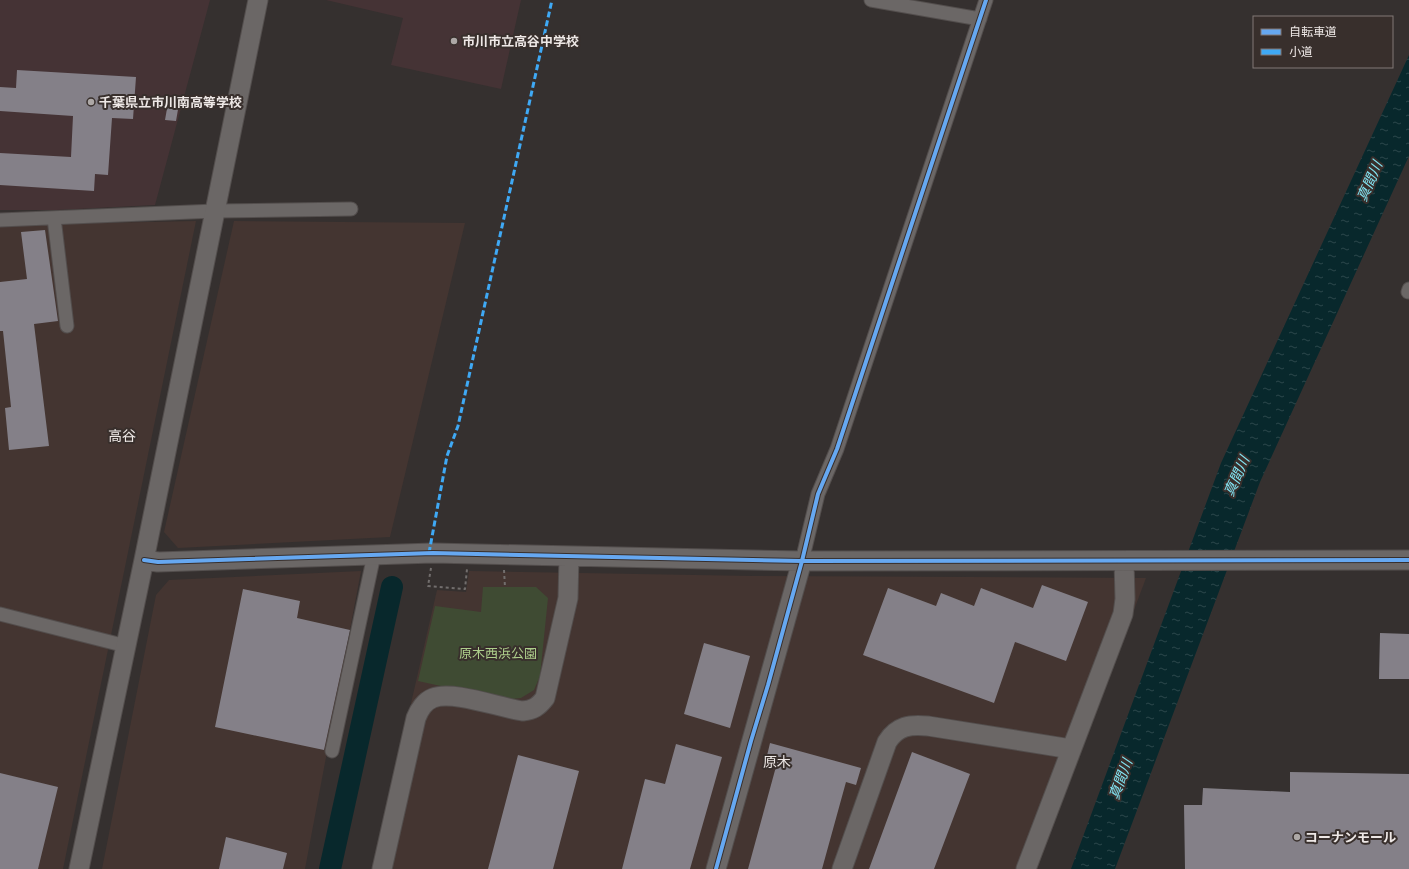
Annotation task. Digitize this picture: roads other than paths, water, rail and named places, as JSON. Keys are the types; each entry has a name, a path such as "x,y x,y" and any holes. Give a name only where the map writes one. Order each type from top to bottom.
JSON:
{"street":[{"path":"79,869 144,560 258,0"},
{"path":"872,0 980,19"},
{"path":"716,869 802,561 818,494 837,449 986,0"},
{"path":"0,220 215,211 351,210"},
{"path":"54,218 67,326"},
{"path":"1409,288 1409,292"},
{"path":"144,560 158,562 433,553 802,561 1409,560"},
{"path":"332,751 374,555"},
{"path":"382,869 416,718 425,703 432,698 451,696 522,711 530,711 538,706 545,698 568,598 569,556"},
{"path":"1026,869 1125,608 1124,561"},
{"path":"0,614 126,646"},
{"path":"842,869 887,742 894,732 900,728 915,725 1071,749"}],"water":[{"name":"真間川","path":"1409,55 1409,156 1260,482 1115,869 1071,869 1221,463"}],"waterway":[{"path":"330,869 392,587"}],"place":[{"name":"市川市立高谷中学校","path":"454,41"},
{"name":"千葉県立市川南高等学校","path":"91,102"},
{"name":"コーナンモール","path":"1297,837"}],"district":[{"name":"高谷","path":"122,435"},
{"name":"原木","path":"777,761"}],"park label":[{"name":"原木西浜公園","path":"498,653"}]}
